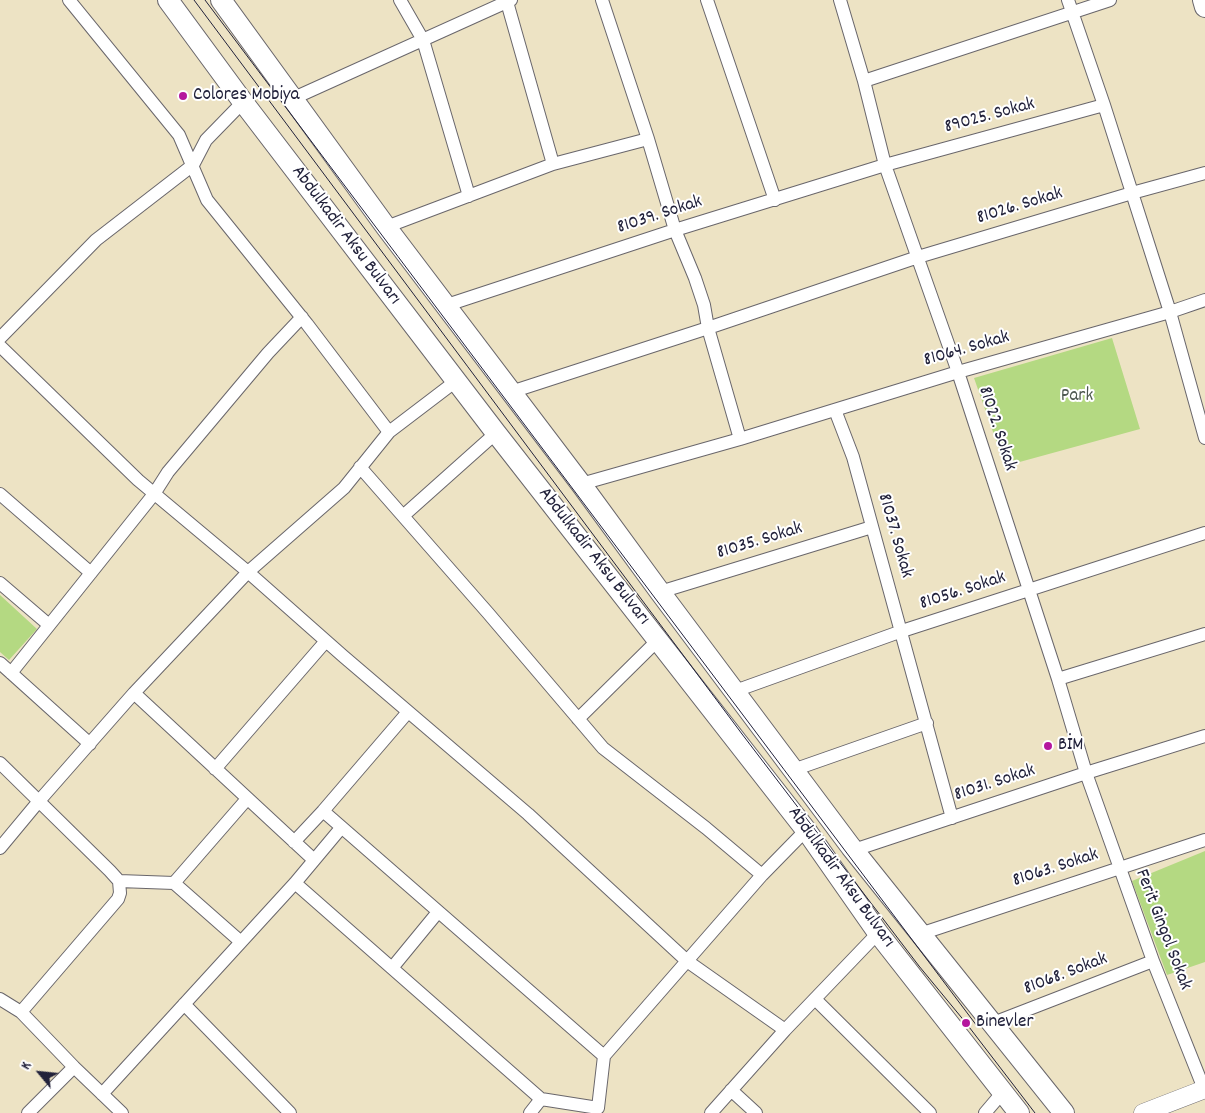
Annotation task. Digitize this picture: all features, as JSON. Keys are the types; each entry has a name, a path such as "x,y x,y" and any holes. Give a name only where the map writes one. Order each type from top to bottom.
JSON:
{"main road":[{"name":"Abdulkadir Aksu Bulvarı","path":"168,0 243,102 456,381 806,830 878,932 1019,1113"},
{"path":"220,0 294,98 386,227 581,484 793,770 920,934 1064,1113"},
{"path":"1203,0 1205,7"}],"street":[{"path":"69,0 179,135 207,200 302,317 389,432"},
{"path":"400,0 423,40 469,196"},
{"path":"602,0 648,139 675,230 704,305 708,328 740,439"},
{"path":"707,0 775,200"},
{"name":"81022. Sokak","path":"840,0 864,81 885,164 958,372 1058,679 1086,773 1119,868"},
{"path":"864,81 1070,6 1110,0"},
{"path":"294,98 509,1 553,164"},
{"path":"1070,6 1104,105 1170,312 1205,438"},
{"path":"0,338 96,240 193,165 206,140 243,102"},
{"name":"89025. Sokak","path":"885,164 1104,105"},
{"path":"386,227 553,164 648,139"},
{"name":"81039. Sokak","path":"446,305 885,164"},
{"name":"81026. Sokak","path":"918,257 1205,173"},
{"path":"511,392 918,257"},
{"name":"81064. Sokak","path":"581,484 740,439 958,372 1170,312 1205,300"},
{"path":"11,673 154,494 168,472 268,353 302,317"},
{"path":"0,346 154,494 248,572 528,814 687,962 785,1030"},
{"path":"0,848 134,693 248,572 344,488 389,432 456,381"},
{"name":"81037. Sokak","path":"835,410 853,457 952,818"},
{"path":"403,516 496,433"},
{"path":"360,468 602,748 706,828 762,875"},
{"path":"0,494 91,573"},
{"name":"81035. Sokak","path":"660,592 872,527"},
{"name":"81056. Sokak","path":"734,691 902,631 1205,533"},
{"path":"0,583 50,625"},
{"path":"1058,679 1205,634"},
{"path":"578,718 658,640"},
{"path":"215,769 326,641"},
{"path":"0,663 90,744"},
{"path":"134,693 314,860"},
{"path":"294,842 408,712"},
{"path":"793,770 927,723"},
{"name":"81031. Sokak","path":"854,850 1086,773 1205,736"},
{"path":"0,763 119,881 120,892 118,900 21,1012"},
{"path":"174,883 247,799"},
{"path":"323,811 604,1056"},
{"path":"102,1094 295,883 341,828"},
{"path":"295,883 541,1099 599,1110 604,1056 762,875 806,830"},
{"name":"81063. Sokak","path":"920,934 1205,840"},
{"name":"Ferit Gingol Sokak","path":"1119,868 1153,961 1205,1089"},
{"path":"119,881 174,883 241,942"},
{"path":"392,968 438,912"},
{"path":"711,1113 785,1030 878,932"},
{"name":"81068. Sokak","path":"993,1023 1153,961"},
{"path":"0,999 21,1012 122,1113"},
{"path":"815,1000 930,1113"},
{"path":"184,1004 290,1113"},
{"path":"28,1113 74,1067"},
{"path":"1143,1113 1205,1089"},
{"path":"731,1090 756,1113"},
{"path":"985,1113 1002,1093"},
{"path":"530,1113 541,1099"}],"green space":[{"name":"Park","path":"1112,338 1140,429 1005,466 974,378"},
{"path":"0,595 37,629 9,660 0,652"},
{"path":"1205,851 1205,962 1167,975 1132,881"}],"tram line":[{"path":"194,0 742,734 919,966 966,1023 1035,1113"},
{"path":"205,0 977,1026"}],"place":[{"name":"Colores Mobiya","path":"183,96"},
{"name":"BİM","path":"1048,746"},
{"name":"Binevler","path":"966,1023"}]}
